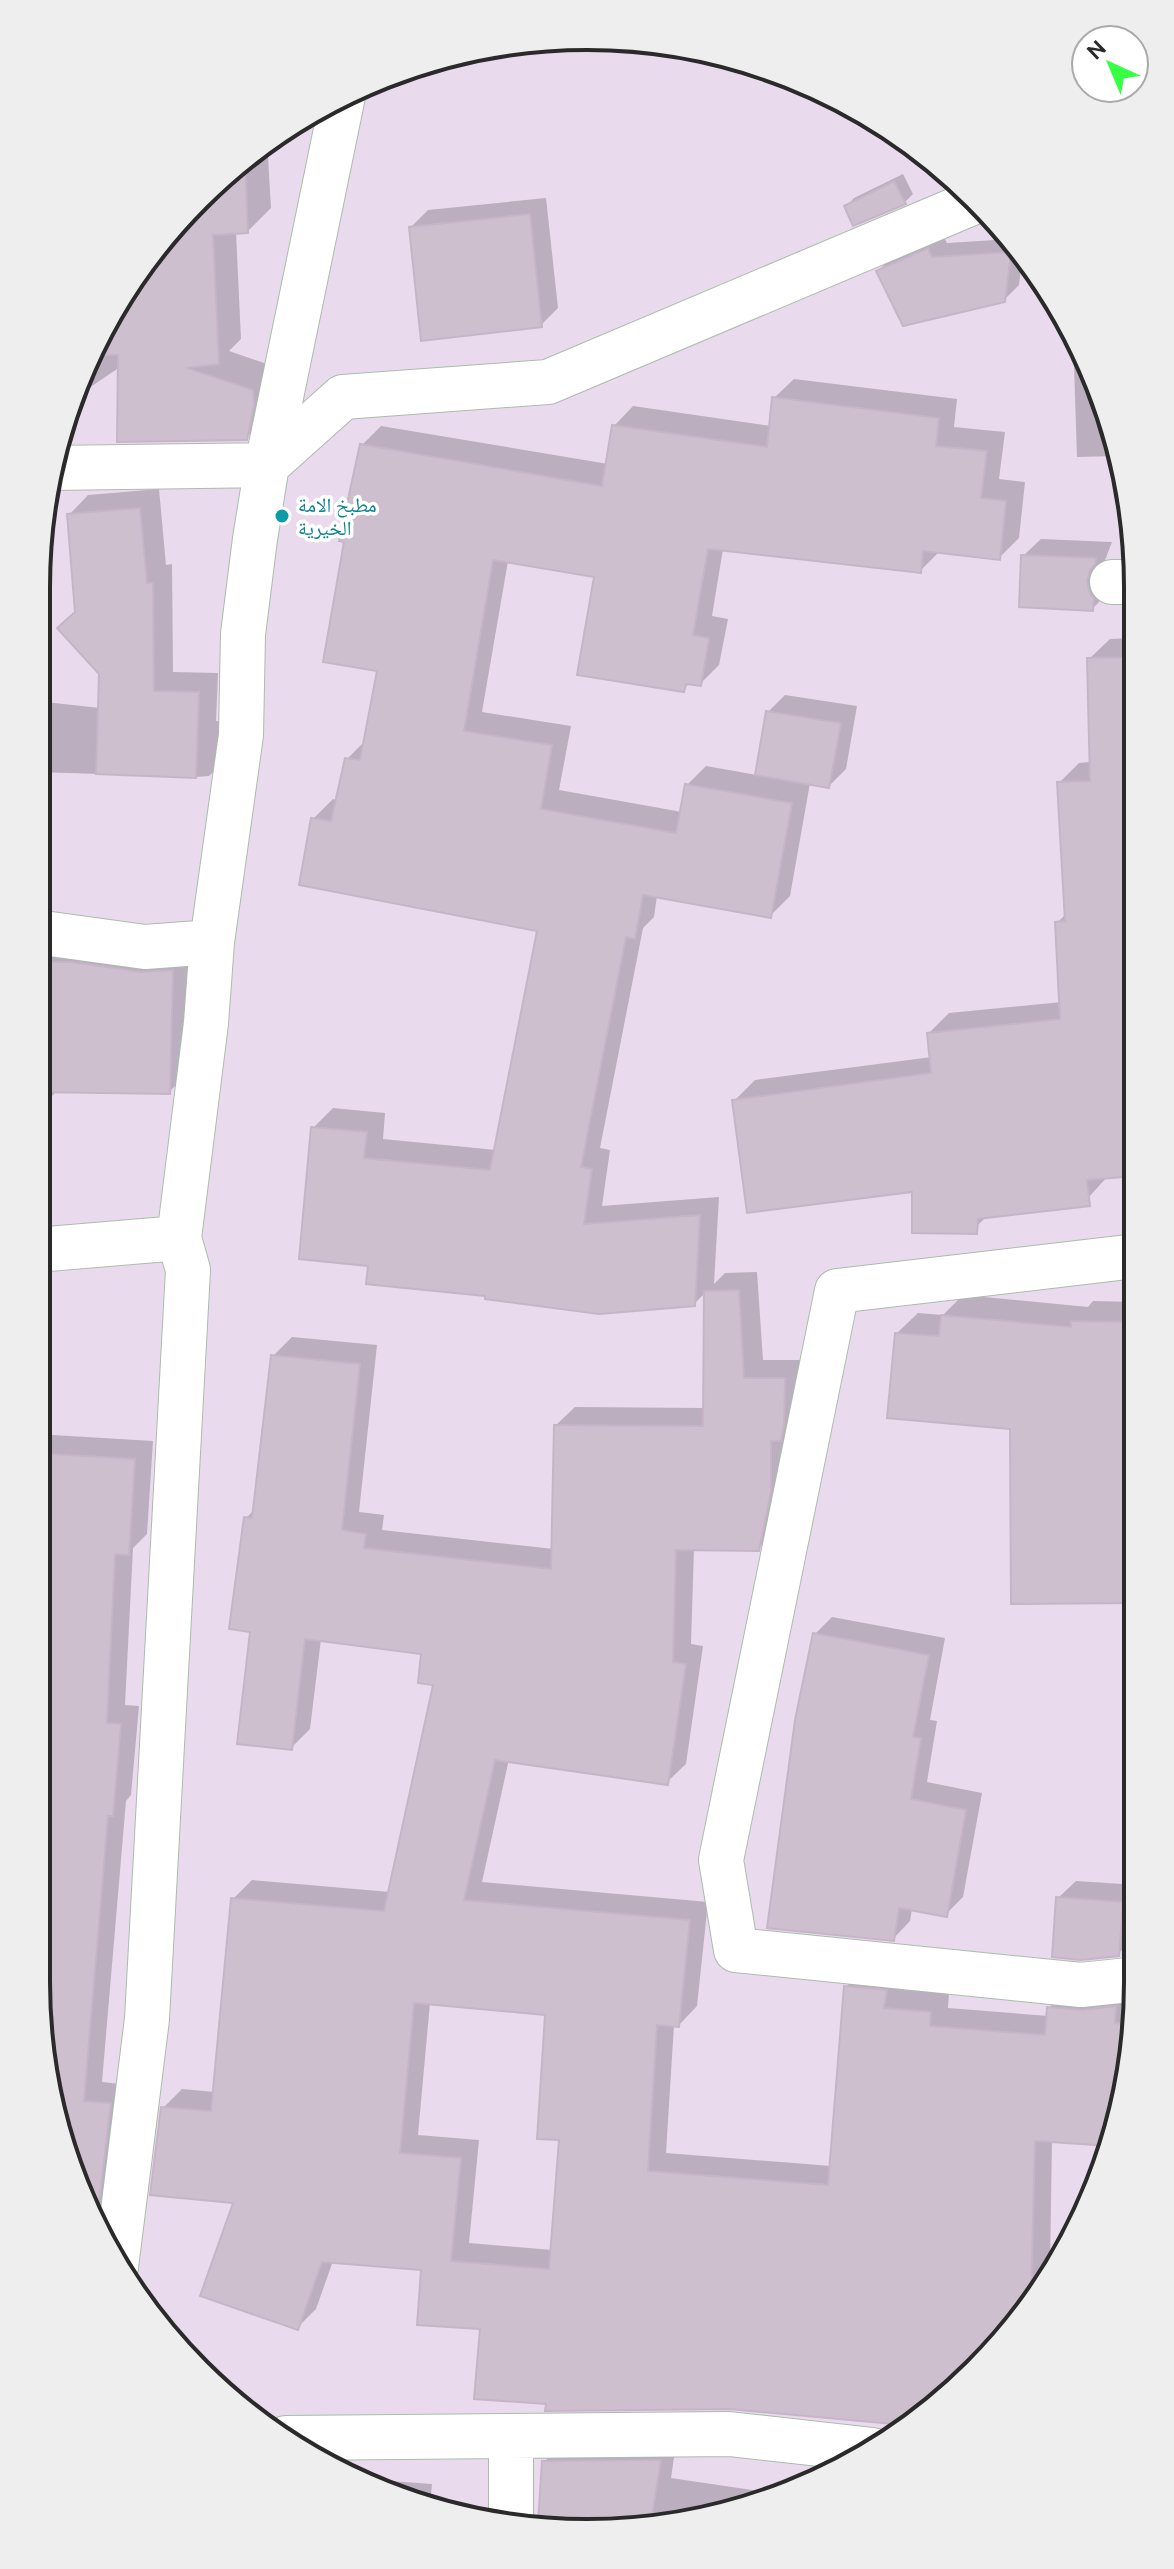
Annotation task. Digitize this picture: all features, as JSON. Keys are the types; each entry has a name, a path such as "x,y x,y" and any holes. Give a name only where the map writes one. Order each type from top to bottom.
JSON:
{"street":[{"path":"119,2244 147,2019 188,1270 179,1238 206,1023 212,942 241,735 243,634 267,465 340,110"},
{"path":"63,468 267,465 343,397 548,382 965,206"},
{"path":"50,934 145,947 212,942"},
{"path":"50,1249 179,1238"},
{"path":"1124,1257 837,1291 721,1860 736,1950 1081,1985 1124,1980"},
{"path":"304,2438 729,2434 854,2448"},
{"path":"511,2436 511,2513"}],"building":[{"path":"246,173 248,233 213,235 219,364 187,368 253,390 254,405 247,440 117,442 118,355 106,355 106,346 122,318 161,260 207,207"},
{"path":"894,181 906,204 853,226 844,206"},
{"path":"530,214 542,327 421,341 409,227"},
{"path":"928,248 932,257 1007,252 1010,257 1005,302 903,326 876,271"},
{"path":"772,397 939,418 936,446 987,451 981,498 1006,501 1000,560 923,551 921,573 708,549 693,635 709,638 701,686 686,684 684,692 577,675 594,577 493,560 464,731 552,745 541,809 676,833 685,784 792,803 771,918 643,895 635,939 626,937 581,1167 592,1169 584,1224 700,1215 695,1306 599,1314 485,1299 485,1296 366,1284 368,1266 299,1259 311,1127 367,1132 364,1158 490,1170 537,931 299,885 311,818 331,821 345,758 360,760 377,671 323,662 344,542 339,541 360,444 602,486 612,425 767,447"},
{"path":"140,508 147,583 153,583 154,691 199,692 196,778 96,774 99,674 57,628 75,612 67,514"},
{"path":"1021,555 1096,558 1087,581 1094,598 1093,611 1019,607"},
{"path":"1124,657 1124,1177 1087,1180 1090,1206 978,1219 977,1234 912,1233 912,1192 747,1213 732,1100 931,1073 927,1033 1060,1019 1055,922 1065,921 1057,782 1090,781 1087,658"},
{"path":"766,711 841,723 829,788 755,775"},
{"path":"50,962 142,972 173,970 170,1094 50,1092"},
{"path":"739,1290 744,1378 785,1378 784,1424 781,1441 771,1441 771,1491 759,1551 676,1550 673,1662 686,1664 668,1785 495,1760 464,1900 690,1920 679,2027 657,2025 648,2171 828,2185 844,1986 887,1990 884,2008 931,2012 930,2026 1045,2035 1047,2007 1083,2010 1116,2006 1115,2023 1122,2024 1119,2052 1114,2087 1099,2145 1035,2141 1031,2282 1013,2309 967,2362 891,2424 729,2409 545,2411 546,2404 474,2399 480,2329 417,2325 421,2270 322,2262 298,2330 200,2296 233,2203 150,2195 161,2107 211,2111 231,1898 384,1911 433,1685 418,1683 421,1654 305,1639 292,1750 237,1744 250,1632 229,1629 244,1517 252,1518 271,1355 360,1364 342,1530 366,1534 364,1548 551,1569 554,1425 703,1426 704,1291","holes":["414,2003 545,2015 537,2139 559,2140 549,2269 451,2261 461,2158 400,2153"]},
{"path":"941,1315 1071,1327 1071,1321 1124,1322 1124,1603 1011,1604 1010,1429 887,1418 895,1333 939,1336"},
{"path":"50,1454 135,1459 129,1555 115,1554 107,1723 121,1724 113,1816 108,1816 84,2101 111,2103 99,2205 68,2121 60,2087 51,2017"},
{"path":"813,1633 929,1655 913,1737 921,1738 911,1799 966,1810 947,1917 899,1908 894,1941 767,1928 795,1720"},
{"path":"1056,1897 1123,1902 1119,1956 1081,1960 1052,1957"},
{"path":"661,2460 652,2515 587,2519 538,2516 542,2461"}],"place":[{"name":"مطبخ الامة الخيرية","path":"282,516"}]}
